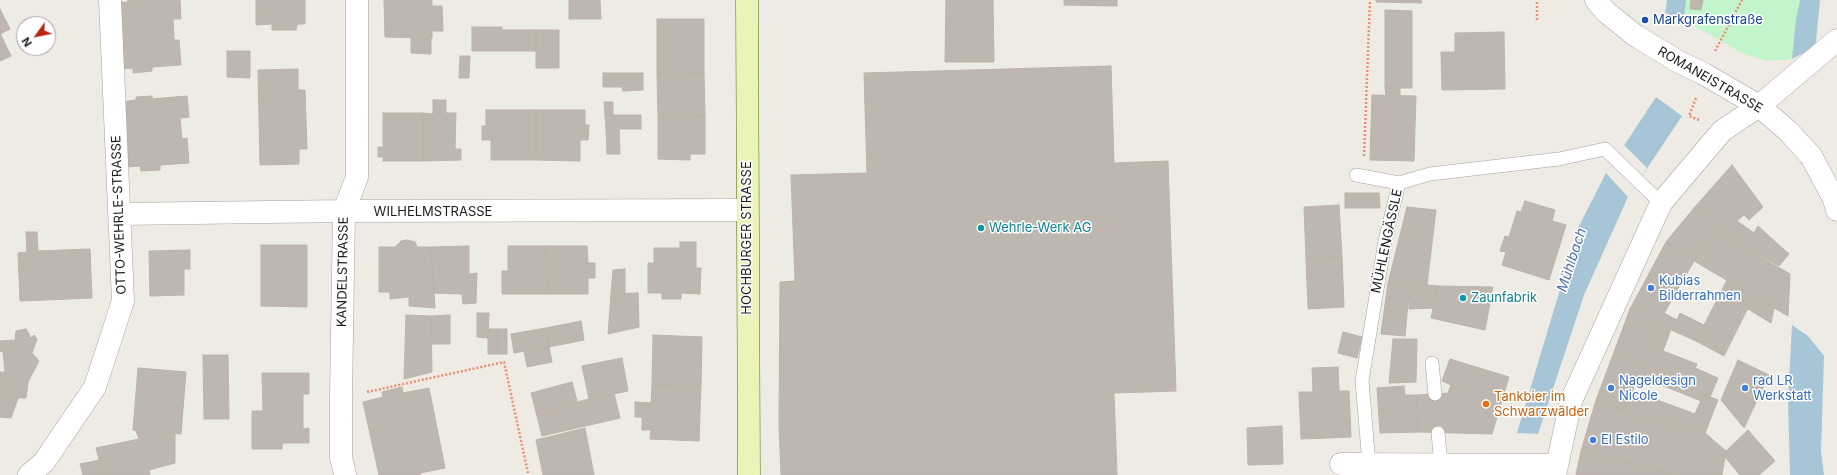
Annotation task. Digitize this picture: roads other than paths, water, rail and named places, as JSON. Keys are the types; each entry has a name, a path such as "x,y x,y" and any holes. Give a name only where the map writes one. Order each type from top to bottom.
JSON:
{"street":[{"name":"OTTO-WEHRLE-STRASSE","path":"29,475 44,462 95,388 123,301 110,0"},
{"name":"KANDELSTRASSE","path":"345,475 341,457 344,211 357,177 357,0"},
{"name":"HOCHBURGER STRASSE","path":"747,0 749,475"},
{"name":"ROMANEISTRASSE","path":"1596,0 1606,12 1636,36 1679,62 1704,74 1760,106 1788,130 1811,156 1834,200 1837,210"},
{"path":"1341,464 1500,465 1530,466 1556,470 1571,401 1661,203 1722,131 1760,106 1837,40"},
{"name":"WILHELMSTRASSE","path":"120,214 344,211 747,210"}],"lane":[{"name":"MÜHLENGÄSSLE","path":"1369,464 1362,381 1384,241 1399,183 1430,174 1560,159 1605,149 1661,203"},
{"path":"1360,176 1399,183"},
{"path":"1432,363 1435,394"},
{"path":"1438,433 1441,464"}],"water":[{"path":"1667,0 1686,0 1684,20 1665,13"},
{"path":"1800,0 1820,0 1815,51 1807,51 1792,59 1796,19"},
{"name":"Mühlbach","path":"1656,97 1682,116 1628,197 1584,295 1538,434 1517,433 1579,226 1606,173"},
{"path":"1792,325 1808,336 1824,356 1821,451 1824,475 1790,475 1788,401"}],"place":[{"name":"Markgrafenstraße","path":"1645,20"},
{"name":"Wehrle-Werk AG","path":"981,228"},
{"name":"Kubias Bilderrahmen","path":"1651,288"},
{"name":"Zaunfabrik","path":"1463,298"},
{"name":"Nageldesign Nicole","path":"1611,388"},
{"name":"rad LR Werkstatt","path":"1745,388"},
{"name":"Tankbier im Schwarzwälder","path":"1486,404"},
{"name":"El Estilo","path":"1593,440"}]}
